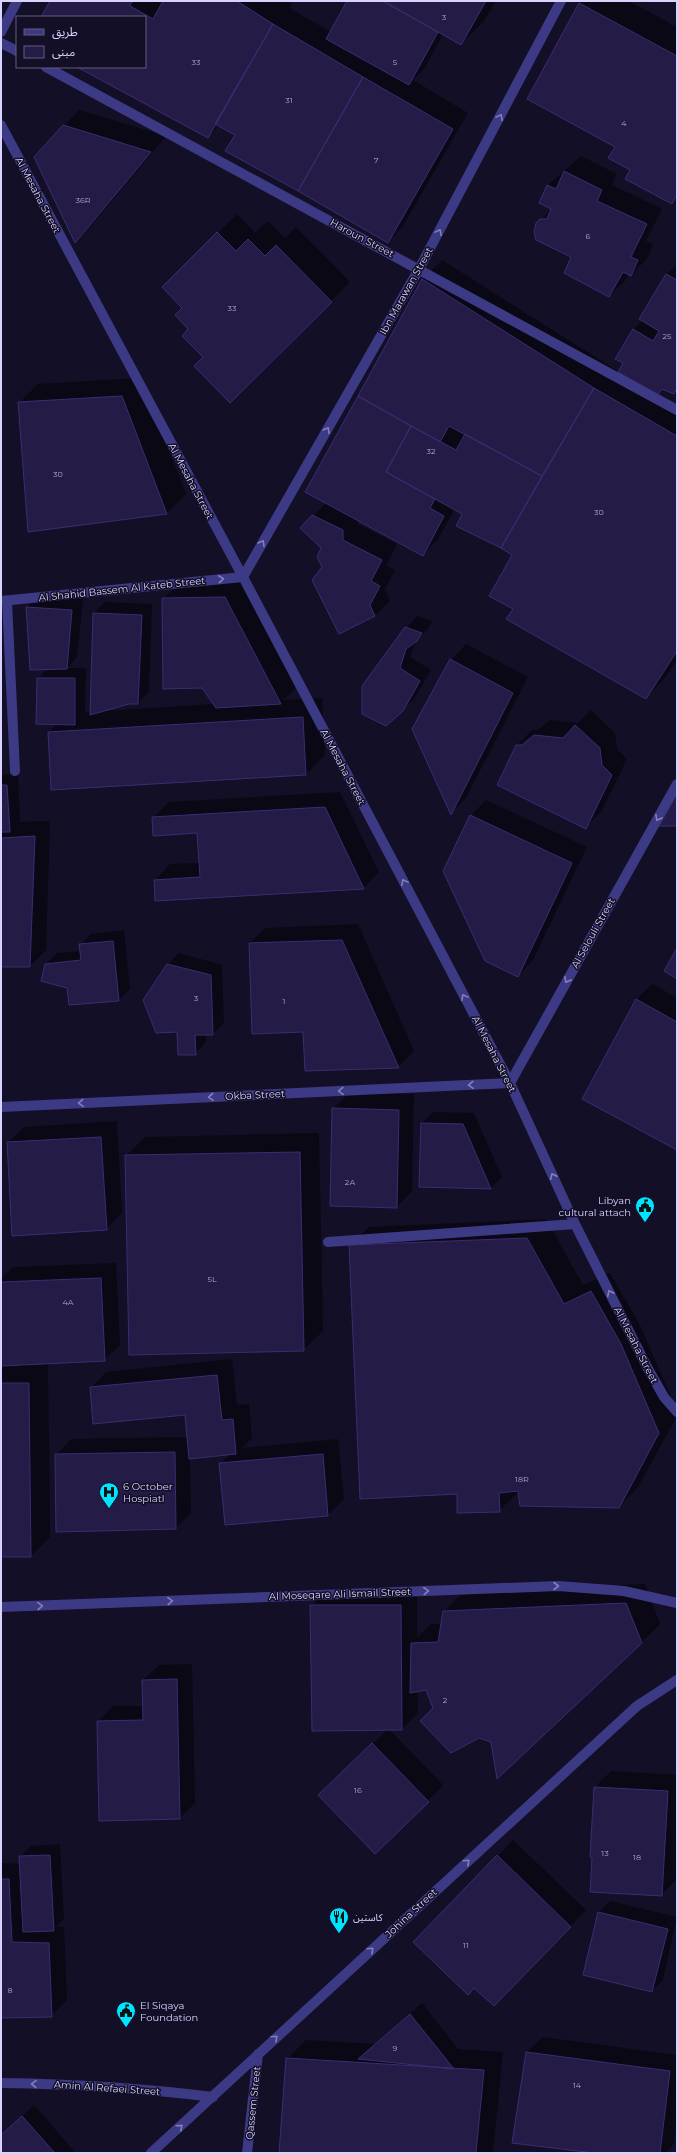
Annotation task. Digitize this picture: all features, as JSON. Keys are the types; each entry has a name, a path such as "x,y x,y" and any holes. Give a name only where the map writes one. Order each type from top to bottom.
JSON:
{"street":[{"path":"1,32 17,1"},
{"name":"Ibn Marawan Street","path":"243,577 419,269 561,1"},
{"path":"1,43 16,50"},
{"name":"Haroun Street","path":"48,68 677,410"},
{"name":"Al Mesaha Street","path":"1,126 243,577 510,1083 575,1224 647,1367 664,1397 677,1412"},
{"name":"Al Shahid Bassem Al Kateb Street","path":"4,601 243,577"},
{"path":"4,601 15,771"},
{"name":"Al Selouli Street","path":"510,1083 677,784"},
{"name":"Okba Street","path":"1,1107 510,1083"},
{"path":"328,1242 575,1224"},
{"name":"Al Moseqare Ali Ismail Street","path":"1,1607 558,1586 624,1591 677,1603"},
{"name":"Johina Street","path":"151,2153 637,1706 677,1680"},
{"name":"Qassem Street","path":"247,2153 258,2054"},
{"name":"Amin Al Refaei Street","path":"1,2083 72,2084 135,2088 213,2097"}],"building":[{"path":"50,1 132,1 130,6 153,19 163,1 237,1 273,24 208,138 79,68 146,68 146,16 42,16"},
{"path":"347,1 383,1 438,32 409,85 326,39"},
{"path":"383,1 486,1 461,45"},
{"path":"579,3 677,56 677,194 672,204 625,179 630,170 608,158 615,147 527,99"},
{"path":"273,24 363,77 298,191 225,151 235,135 215,124"},
{"path":"363,77 453,129 388,243 298,191"},
{"path":"63,125 151,152 75,243 34,157"},
{"path":"564,171 602,190 597,201 647,224 631,257 638,260 631,276 623,272 609,297 564,273 571,257 536,240 534,232 536,223 540,219 547,219 551,209 539,203 547,185 556,189"},
{"path":"217,232 236,251 248,239 265,256 276,245 332,302 230,403 194,366 203,357 182,336 188,329 175,315 182,308 162,287"},
{"path":"666,274 677,280 677,389 674,394 662,389 658,395 618,372 623,363 615,359 633,329 653,341 659,331 639,319"},
{"path":"422,279 594,388 542,476 449,426 440,442 358,396"},
{"path":"594,388 677,436 677,651 646,699 506,619 513,609 489,596 512,555 501,548"},
{"path":"122,396 167,514 28,532 18,402"},
{"path":"358,396 411,426 386,472 435,499 430,508 444,516 423,556 305,492"},
{"path":"411,426 456,450 465,434 542,476 501,548 456,526 462,514 386,472"},
{"path":"312,515 343,530 343,540 382,560 371,581 380,586 370,605 375,616 339,634 312,580 322,567 317,557 321,548 300,528"},
{"path":"225,597 281,704 216,708 202,688 163,689 162,598"},
{"path":"26,607 72,610 67,669 30,670"},
{"path":"93,613 142,615 138,704 129,704 90,715"},
{"path":"405,627 422,633 417,641 406,649 400,668 420,681 403,711 386,726 362,714 362,686"},
{"path":"450,659 513,693 451,815 412,729"},
{"path":"37,678 75,678 75,725 36,724"},
{"path":"303,717 306,775 51,790 48,732"},
{"path":"575,725 600,748 602,765 612,775 586,829 497,785 516,745 522,745 534,735 563,738"},
{"path":"1,785 7,785 10,832 1,832"},
{"path":"677,791 677,824 675,826 657,826"},
{"path":"325,807 364,889 155,901 154,880 200,877 197,833 153,836 152,817"},
{"path":"470,815 572,863 518,977 485,961 443,871"},
{"path":"35,836 30,967 1,967 1,838"},
{"path":"342,940 399,1068 305,1071 303,1032 252,1034 249,943"},
{"path":"113,941 119,1001 69,1005 67,988 41,981 45,964 81,960 79,944"},
{"path":"677,948 677,979 664,971"},
{"path":"167,964 211,975 213,1035 195,1035 196,1055 178,1055 177,1032 156,1033 143,1000"},
{"path":"636,999 677,1022 677,1150 582,1099"},
{"path":"332,1108 399,1110 397,1208 330,1206"},
{"path":"421,1123 463,1124 491,1189 419,1187"},
{"path":"101,1137 107,1230 12,1236 7,1142"},
{"path":"300,1152 304,1351 129,1355 125,1155"},
{"path":"527,1238 564,1304 591,1291 621,1344 659,1433 619,1508 520,1506 518,1491 499,1493 500,1512 457,1513 457,1494 360,1499 349,1245"},
{"path":"101,1278 105,1361 1,1366 1,1282"},
{"path":"217,1375 222,1420 233,1419 236,1454 189,1459 185,1415 93,1424 90,1387"},
{"path":"1,1383 29,1383 31,1557 1,1557"},
{"path":"175,1452 176,1529 56,1532 55,1454"},
{"path":"323,1454 328,1516 225,1525 219,1463"},
{"path":"626,1603 642,1643 497,1779 491,1742 479,1738 451,1753 420,1721 433,1708 426,1690 410,1693 411,1643 438,1642 443,1611"},
{"path":"310,1605 401,1605 402,1730 312,1731"},
{"path":"177,1679 180,1819 99,1821 97,1721 143,1720 142,1680"},
{"path":"372,1743 429,1802 375,1854 318,1795"},
{"path":"594,1787 668,1791 662,1896 590,1892 592,1858 590,1857"},
{"path":"50,1855 54,1931 23,1932 19,1856"},
{"path":"497,1855 571,1927 494,2006 474,1988 468,1995 413,1942"},
{"path":"1,1879 9,1879 12,1942 49,1943 52,2017 1,2018"},
{"path":"598,1912 668,1929 652,1992 583,1975"},
{"path":"410,2014 454,2069 358,2059"},
{"path":"526,2052 670,2071 660,2153 594,2153 512,2143"},
{"path":"286,2058 484,2070 476,2153 279,2153"},
{"path":"22,2116 55,2153 1,2153 1,2135"}],"place":[{"name":"Libyan cultural attach","path":"645,1223"},
{"name":"6 October Hospiatl","path":"109,1509"},
{"name":"كاستين","path":"339,1934"},
{"name":"El Siqaya Foundation","path":"126,2028"}]}
